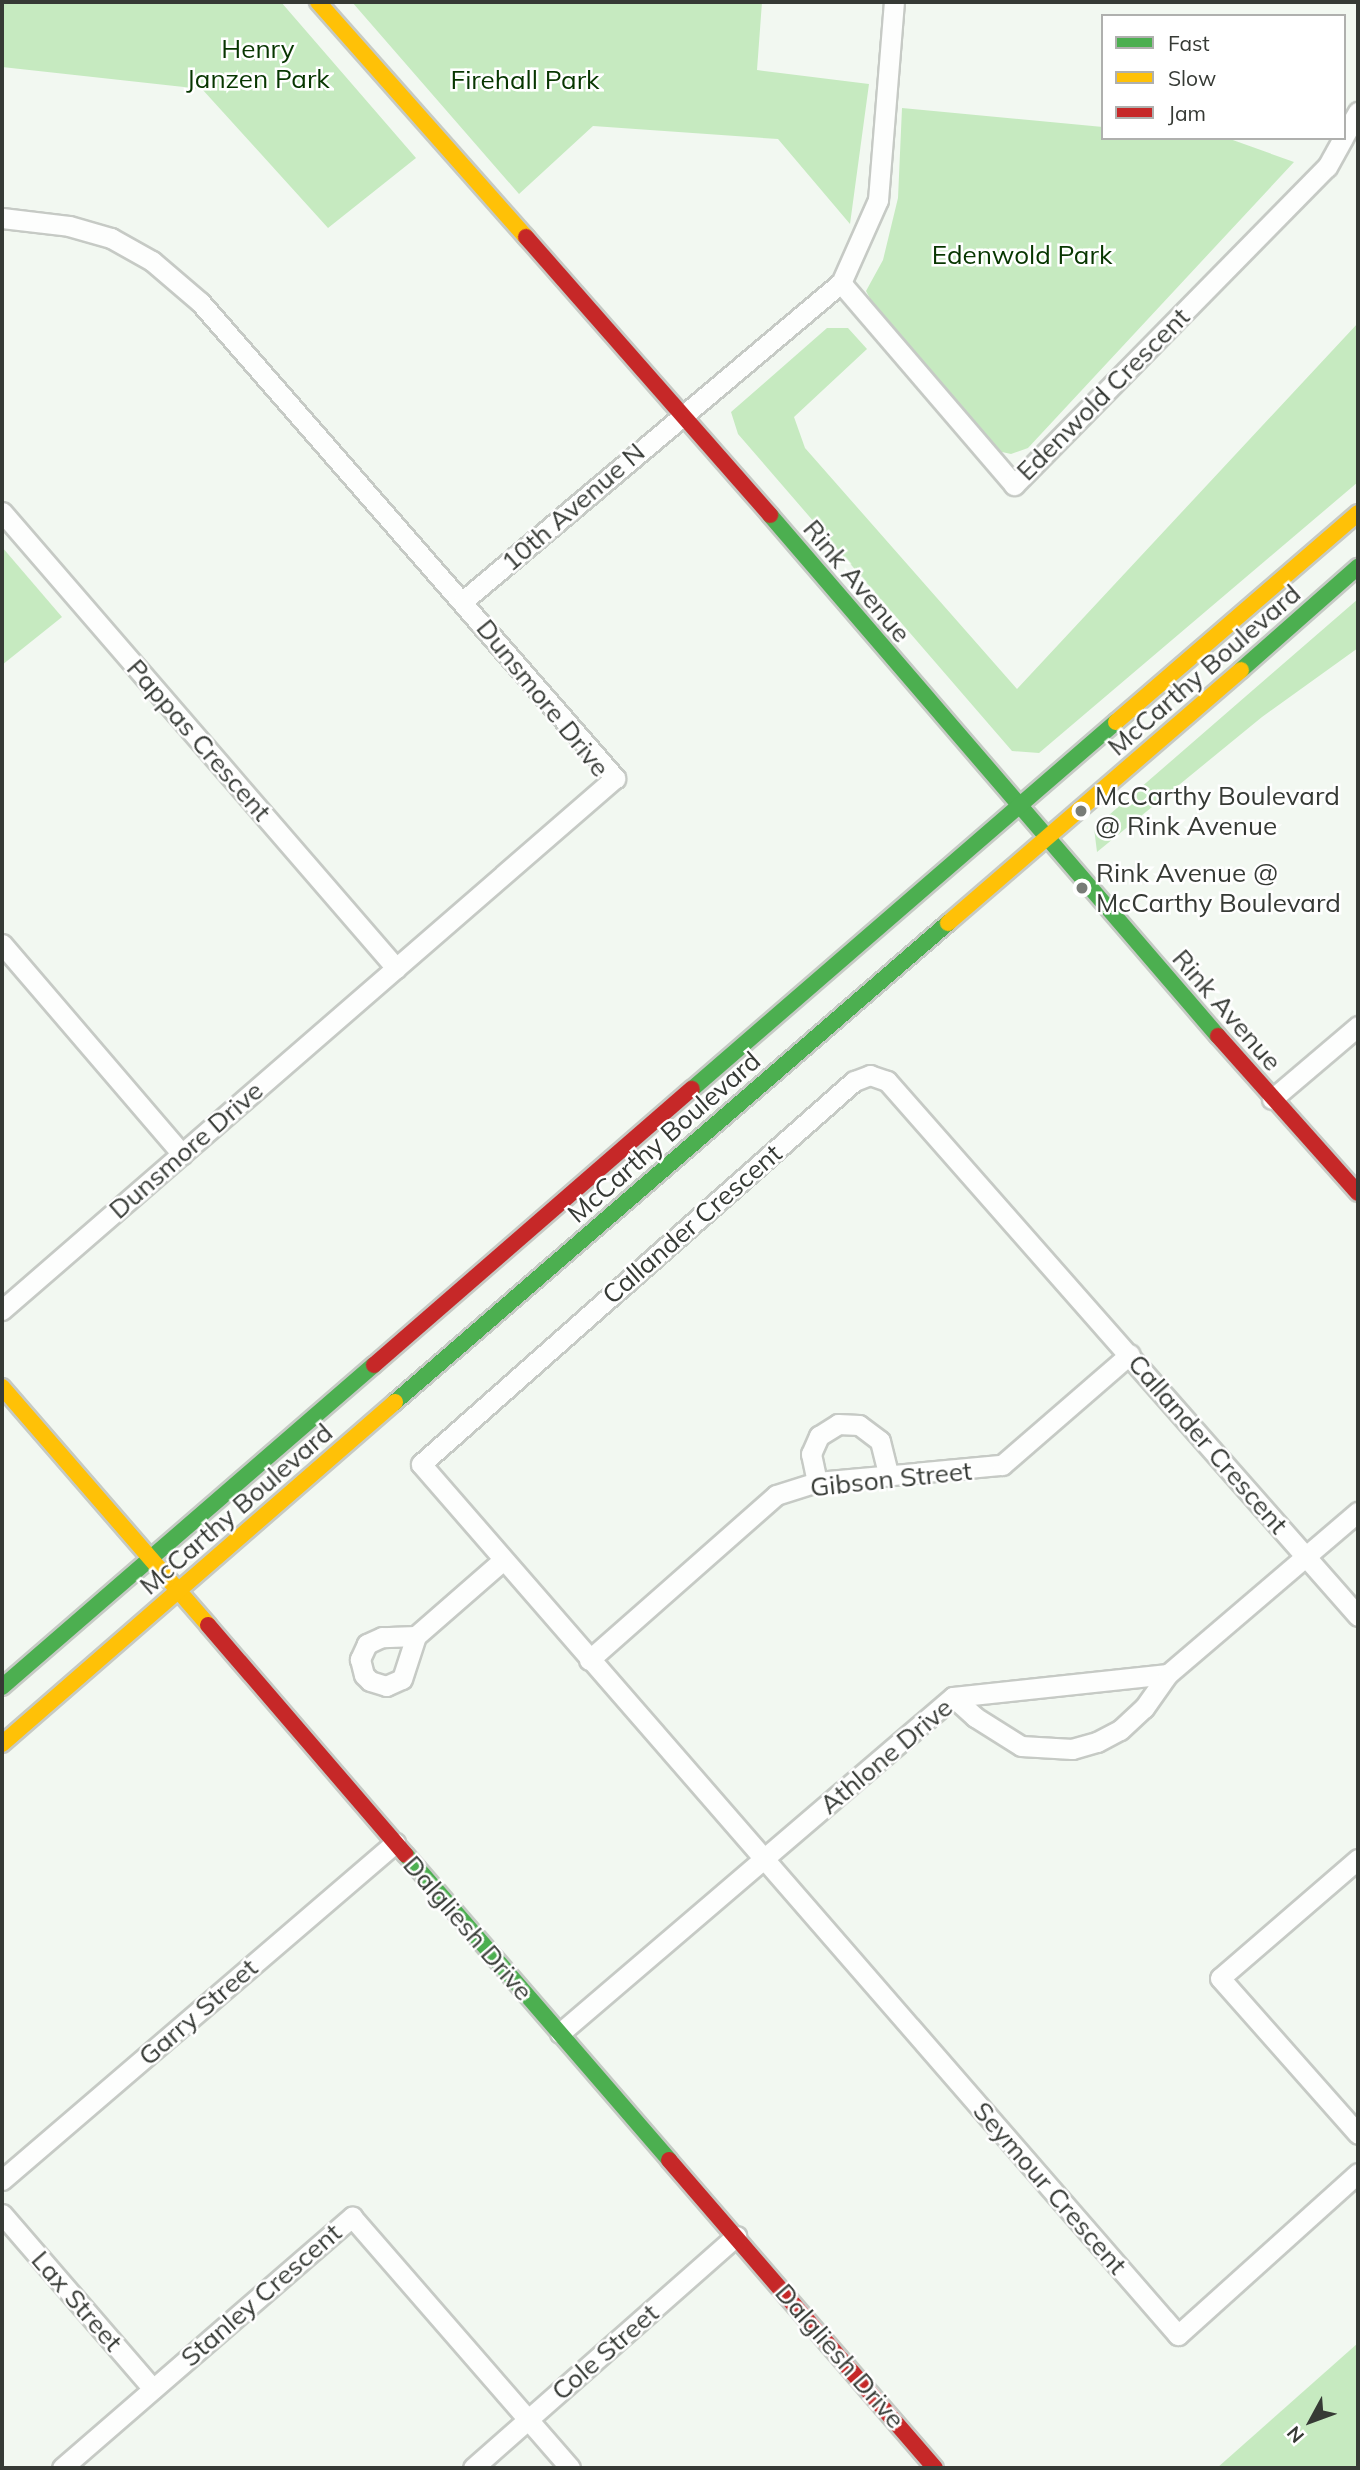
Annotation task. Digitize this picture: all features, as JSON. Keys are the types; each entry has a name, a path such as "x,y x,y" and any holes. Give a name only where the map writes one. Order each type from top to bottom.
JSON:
{"main road":[{"name":"Rink Avenue","path":"318,2 682,414 1272,1099 1358,1193"},
{"name":"McCarthy Boulevard","path":"2,1687 1358,513"},
{"name":"McCarthy Boulevard","path":"2,1744 893,970 1048,840 1358,567"},
{"name":"Dalgliesh Drive","path":"2,1387 148,1560 935,2468"}],"street":[{"path":"682,414 841,282 878,200 894,2"},
{"name":"Edenwold Crescent","path":"1346,133 1358,112"},
{"name":"Edenwold Crescent","path":"841,282 1014,485 1327,167 1342,140"},
{"name":"Dunsmore Drive","path":"2,218 79,229 111,238 152,261 200,302 615,778 2,1310"},
{"name":"10th Avenue N","path":"463,601 682,414"},
{"name":"Pappas Crescent","path":"2,512 396,968"},
{"path":"2,944 182,1154"},
{"path":"1272,1099 1358,1026"},
{"name":"Callander Crescent","path":"764,1859 421,1464 854,1081 870,1075 887,1081 1307,1558"},
{"name":"Gibson Street","path":"589,1660 776,1495 817,1482 1002,1465 1130,1354"},
{"path":"817,1482 811,1454 819,1436 838,1424 859,1425 880,1441 889,1476"},
{"path":"953,1697 975,1717 1021,1746 1072,1749 1097,1742 1120,1730 1144,1708 1168,1674 1358,1512"},
{"path":"1307,1558 1358,1616"},
{"path":"416,1636 503,1560"},
{"name":"Athlone Drive","path":"560,2033 953,1697 1168,1674"},
{"name":"Garry Street","path":"2,2180 395,1843"},
{"name":"Seymour Crescent","path":"764,1859 1178,2335 1358,2173"},
{"path":"1358,1859 1220,1978 1358,2134"},
{"name":"Lax Street","path":"2,2214 153,2389"},
{"name":"Stanley Crescent","path":"62,2468 352,2217 528,2420"},
{"name":"Cole Street","path":"473,2468 736,2236"},
{"path":"528,2420 570,2468"}],"green space":[{"name":"Henry Janzen Park","path":"2,2 281,2 416,158 328,228 202,89 2,67"},
{"name":"Firehall Park","path":"352,2 762,2 757,70 869,84 850,224 778,139 593,126 519,194"},
{"name":"Edenwold Park","path":"902,108 1101,127 1101,140 1233,140 1294,162 1028,448 1011,454 993,450 876,310 866,291 883,260 898,198"},
{"path":"1358,323 1358,482 1039,753 1012,751 738,434 731,412 827,328 848,328 867,349 794,417 805,448 1017,689"},
{"path":"2,547 62,617 2,665"},
{"path":"1358,599 1358,648 1262,717 1097,852 1094,828"},
{"path":"1358,2343 1358,2468 1217,2468"}],"traffic: fast":[{"path":"770,515 1218,1036"},
{"path":"1241,670 1358,567"},
{"path":"692,1089 1116,722"},
{"path":"395,1402 948,923"},
{"path":"2,1687 374,1365"},
{"path":"406,1855 669,2160"}],"traffic: slow":[{"path":"318,2 526,237"},
{"path":"1116,722 1358,513"},
{"path":"948,923 1241,670"},
{"path":"2,1387 208,1625"},
{"path":"2,1744 395,1402"}],"traffic: jam":[{"path":"526,237 770,515"},
{"path":"1218,1036 1358,1193"},
{"path":"374,1365 692,1089"},
{"path":"208,1625 406,1855"},
{"path":"669,2160 935,2468"}],"place":[{"name":"McCarthy Boulevard @ Rink Avenue","path":"1081,811"},
{"name":"Rink Avenue @ McCarthy Boulevard","path":"1082,888"}]}
